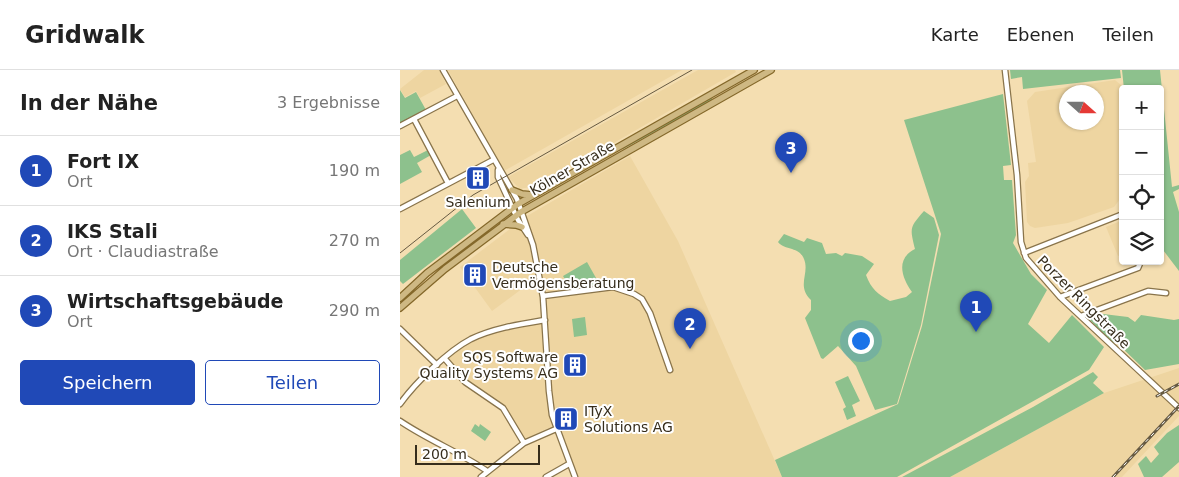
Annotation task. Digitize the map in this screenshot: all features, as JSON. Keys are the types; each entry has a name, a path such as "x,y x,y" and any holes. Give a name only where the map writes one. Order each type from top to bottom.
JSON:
{"main road":[{"name":"Kölner Straße","path":"400,298 427,273 518,204 754,70"},
{"name":"Kölner Straße","path":"400,308 418,291 518,214 770,70"},
{"path":"613,150 617,157"},
{"path":"512,190 522,194 534,195"},
{"path":"503,224 514,224 522,228"}],"street":[{"path":"443,70 497,168 512,190 518,204 518,214 522,228 529,236"},
{"name":"Porzer Ringstraße","path":"1005,70 1024,253 1030,265 1060,297 1179,408"},
{"path":"400,126 458,96"},
{"path":"414,119 448,183"},
{"path":"400,209 493,160"},
{"path":"497,168 499,179 512,208 518,214 529,236 535,254 543,296 549,391 556,429 575,477"},
{"path":"1024,253 1119,216"},
{"path":"1060,297 1138,268 1139,265"},
{"path":"543,296 613,287 634,294 642,299 650,313 670,370"},
{"path":"1081,316 1148,291 1166,293"},
{"path":"400,404 437,365 470,339 507,327 545,320"},
{"path":"400,329 437,365"},
{"path":"445,358 465,382 503,408 524,443"},
{"path":"400,421 415,432 462,454 487,471"},
{"path":"480,477 524,443 556,429"},
{"path":"546,477 569,464"}],"shaded area":[{"path":"424,70 439,70 446,84 420,98 416,91 405,97 400,89"},
{"path":"448,70 682,70 504,171"},
{"path":"698,70 735,70 736,72 612,144 530,187 520,189 508,177"},
{"path":"1115,80 1121,85 1119,85 1119,200 1114,207 1068,223 1035,228 1030,226 1027,222 1025,182 1029,176 1028,163 1036,162 1027,101 1035,92 1059,88 1059,130 1104,130 1104,85 1082,85"},
{"path":"630,156 678,241 782,477 578,477 559,429 548,428 525,439 505,408 467,380 446,355 474,336 505,325 540,319 543,315 538,285 523,288 492,311 460,267 527,216"},
{"path":"1119,222 1119,256 1118,256 1106,227"},
{"path":"1179,368 1179,416 1122,477 950,477 1104,393"}],"green space":[{"path":"1010,70 1120,70 1121,78 1023,89 1022,77 1011,79"},
{"path":"1122,70 1160,70 1162,85 1124,85"},
{"path":"400,90 405,98 416,92 426,110 400,124"},
{"path":"1003,94 1011,165 1003,166 1004,180 1012,180 1016,235 1013,243 1031,274 1047,290 1028,324 1049,343 1072,315 1104,347 1089,370 897,477 782,477 775,460 898,404 922,326 941,234 904,120"},
{"path":"711,97 713,100 623,149 623,147"},
{"path":"1164,109 1172,187 1179,185 1179,189 1173,192 1179,212 1179,271 1164,251"},
{"path":"410,150 414,157 428,150 431,155 417,163 422,172 400,184 400,155"},
{"path":"462,209 476,228 403,284 400,281 400,260"},
{"path":"924,211 934,218 939,235 921,325 897,404 875,410 856,366 838,346 823,359 821,358 805,318 811,310 811,300 804,289 806,270 804,259 799,252 784,247 778,242 784,234 804,242 807,238 822,243 826,254 836,253 842,256 845,253 862,256 874,264 866,275 870,284 878,293 890,301 906,297 912,292 905,281 902,269 905,258 915,249 912,237 913,225"},
{"path":"587,262 600,285 570,288 563,276"},
{"path":"1095,313 1128,317 1135,322 1141,315 1174,320 1179,319 1179,364 1145,370 1117,343 1112,343 1089,319 1090,315"},
{"path":"585,317 587,335 574,337 572,319"},
{"path":"1093,372 1098,377 1093,383 1104,393 950,477 902,477 1033,407"},
{"path":"848,376 860,401 852,405 856,416 847,420 843,409 846,407 835,382"},
{"path":"475,424 479,427 480,424 491,432 485,441 471,431"},
{"path":"1179,425 1179,462 1162,477 1144,477 1138,464 1146,456 1151,463 1159,454 1154,447 1167,433"}],"tram line":[{"path":"400,253 473,195 692,70"}],"railway":[{"path":"1157,396 1179,384"},
{"path":"1113,477 1179,406"}],"place":[{"name":"Wirtschaftsgebäude","path":"791,173"},
{"name":"Salenium","path":"478,178"},
{"name":"Deutsche Vermögensberatung","path":"475,275"},
{"name":"Fort IX","path":"976,332"},
{"name":"IKS Stali","path":"690,349"},
{"name":"SQS Software Quality Systems AG","path":"575,365"},
{"name":"ITyX Solutions AG","path":"566,419"}]}
